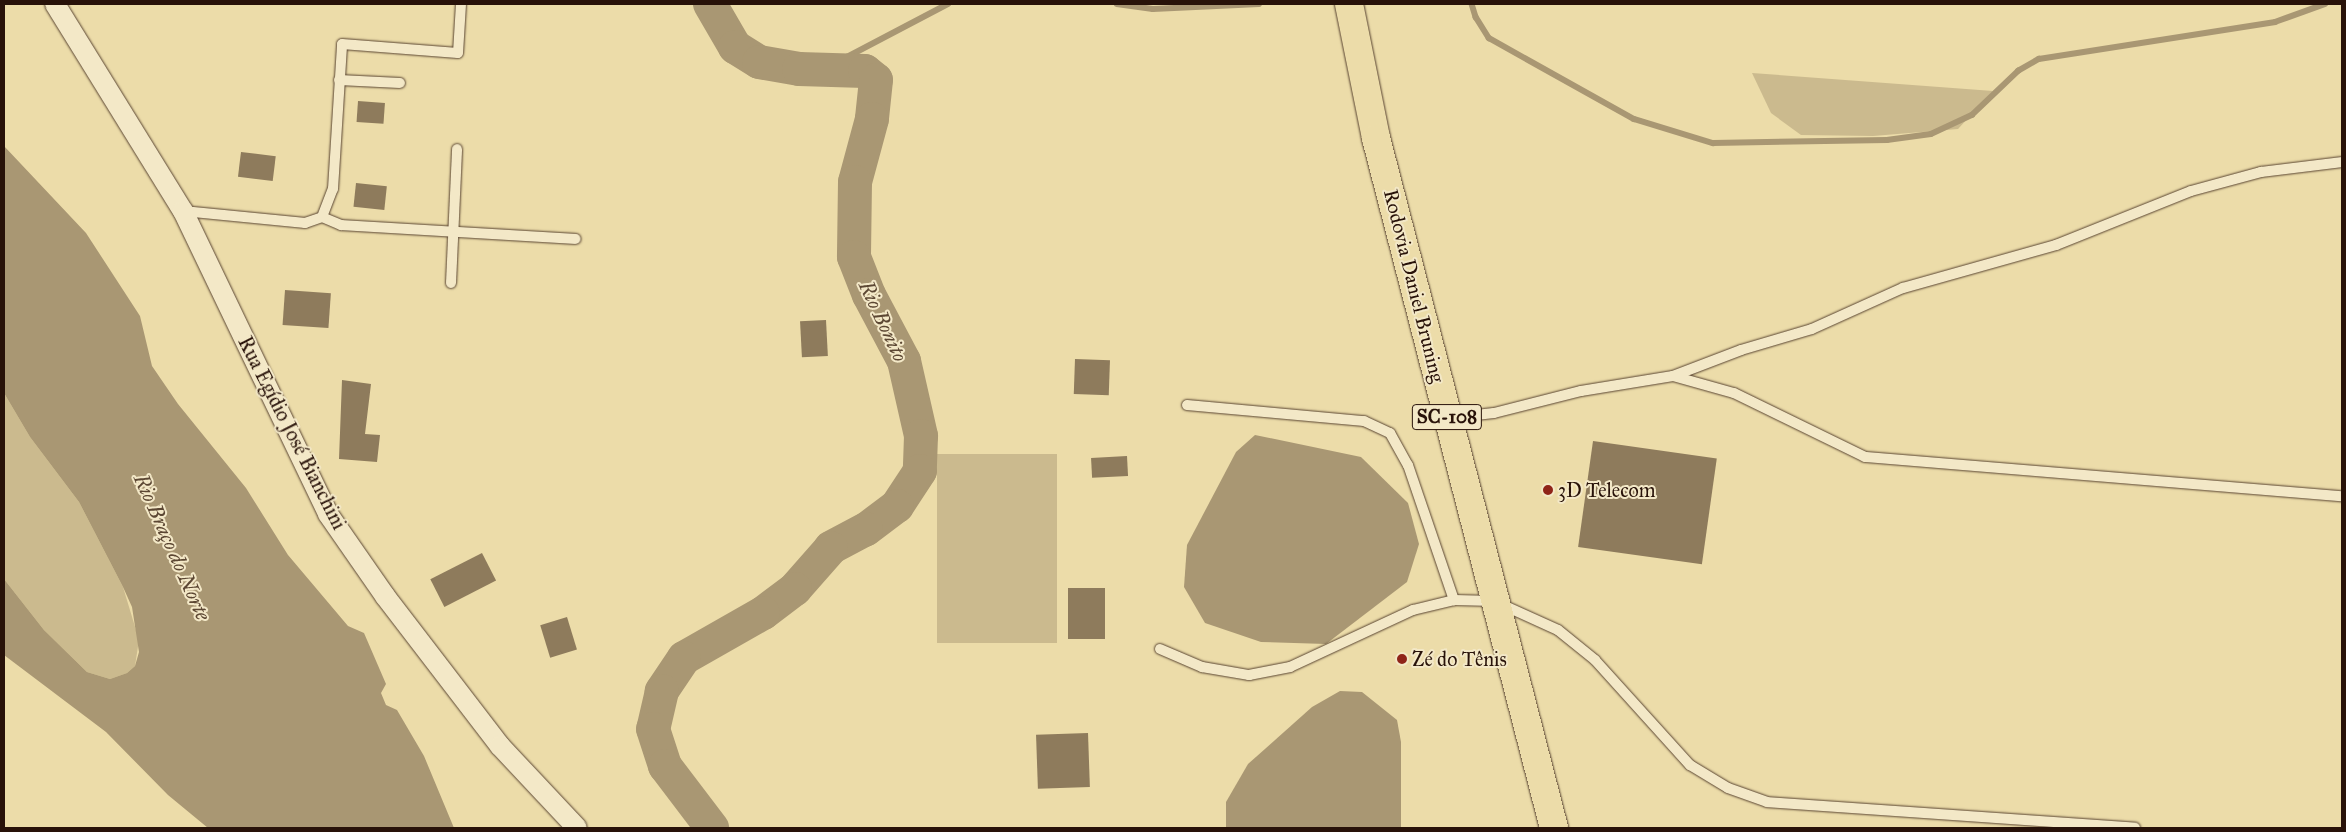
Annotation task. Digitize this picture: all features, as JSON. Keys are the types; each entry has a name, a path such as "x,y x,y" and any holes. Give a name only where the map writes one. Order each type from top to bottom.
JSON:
{"main road":[{"name":"Rodovia Daniel Bruning","path":"1349,4 1376,138 1554,828"}],"street":[{"name":"Rua Egídio José Bianchini","path":"55,4 183,211 328,514 385,596 500,746 577,828"}],"lane":[{"path":"322,217 333,189 342,44 458,53 461,4"},
{"path":"340,80 400,83"},
{"path":"451,283 457,149"},
{"path":"1447,418 1494,413 1581,391 1673,376 1741,350 1812,329 1903,288 1978,264 2056,245 2191,191 2261,172 2342,162"},
{"path":"183,211 304,223 322,217 341,224 576,238"},
{"path":"1673,376 1734,393 1865,457 2342,496"},
{"path":"1187,405 1364,421 1390,433 1408,465 1454,600"},
{"path":"1160,649 1202,667 1249,676 1290,667 1413,610 1454,600 1494,601 1558,630 1595,660 1690,765 1728,788 1767,802 2135,828"}],"shaded area":[{"path":"1752,73 1993,91 1958,129 1873,136 1801,135 1771,113"},
{"path":"4,393 30,437 79,502 123,587 139,640 135,666 127,673 110,679 87,672 44,630 4,579"},
{"path":"937,454 1057,454 1057,643 937,643"}],"water":[{"name":"Rio Braço do Norte","path":"4,146 86,233 140,316 152,366 178,404 246,488 288,555 348,626 364,633 386,684 381,693 386,705 397,710 424,756 454,828 208,828 168,795 106,732 4,655 4,579 44,630 87,672 110,679 127,673 135,666 139,652 132,607 79,502 30,437 4,393"},
{"path":"1255,435 1361,457 1408,503 1419,544 1407,582 1326,644 1261,642 1205,623 1184,587 1187,545 1236,452"},
{"path":"1340,691 1362,692 1397,720 1401,742 1401,828 1226,828 1226,802 1248,764 1312,707"}],"building":[{"path":"358,101 385,103 383,124 357,122"},
{"path":"241,152 276,156 273,181 238,177"},
{"path":"356,183 387,186 384,210 353,207"},
{"path":"285,290 331,293 328,328 283,325"},
{"path":"826,320 828,356 802,357 800,321"},
{"path":"1075,359 1110,360 1109,395 1074,394"},
{"path":"342,380 371,384 365,434 380,435 377,462 339,459"},
{"path":"1593,441 1717,458 1702,564 1578,547"},
{"path":"1127,456 1128,476 1092,478 1091,458"},
{"path":"482,553 496,581 444,607 430,579"},
{"path":"1068,588 1105,588 1105,639 1068,639"},
{"path":"567,617 577,650 550,658 540,625"},
{"path":"1088,733 1090,787 1038,789 1036,735"}],"waterway":[{"name":"Rio Bonito","path":"710,4 735,47 759,62 799,69 865,71 876,80 872,119 855,182 854,257 869,295 904,361 921,436 920,471 897,506 866,529 831,548 795,589 763,613 684,658 662,691 653,729 665,766 712,828"},
{"path":"839,70 847,57 948,4"},
{"path":"1117,4 1153,9 1259,4"},
{"path":"1472,4 1476,17 1489,38 1634,119 1713,143 1887,140 1931,134 1972,115 2018,71 2039,59 2275,22 2325,4"}],"place":[{"name":"3D Telecom","path":"1548,490"},
{"name":"Zé do Tênis","path":"1402,659"}]}
